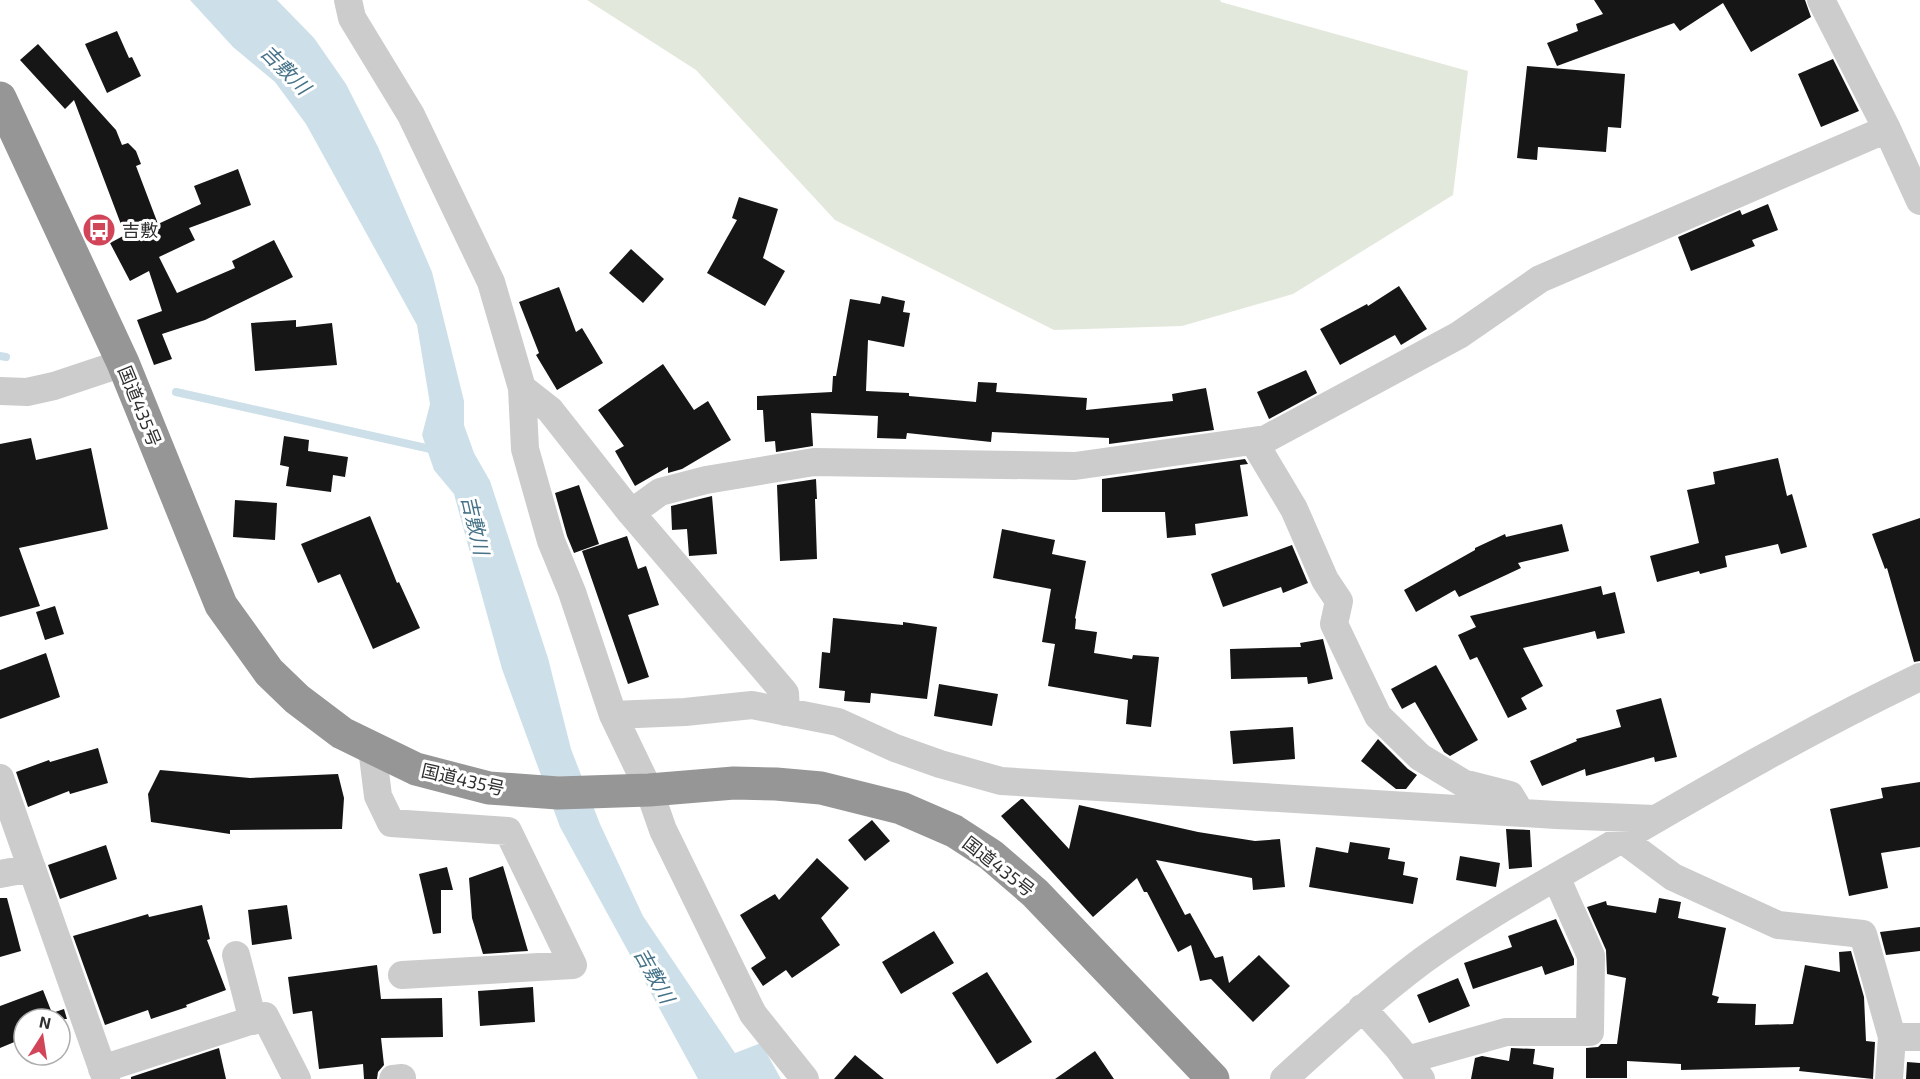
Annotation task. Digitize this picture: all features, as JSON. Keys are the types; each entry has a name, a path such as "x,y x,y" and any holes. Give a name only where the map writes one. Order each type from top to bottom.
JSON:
{"highway":[{"name":"国道435号","path":"0,98 123,363 221,605 269,672 297,699 342,733 416,769 489,788 558,794 639,791 734,783 776,784 821,788 902,808 954,831 991,855 1035,893 1210,1078"}],"street":[{"path":"1821,0 1887,129 1920,201"},
{"path":"345,2 352,18 417,126 491,282 522,388 525,449 551,541 572,592 639,791 663,830 753,1014 806,1079"},
{"path":"631,513 660,492 706,480 814,462 1075,466 1266,439 1459,335 1540,279 1887,129"},
{"path":"0,391 27,392 54,386 123,363"},
{"path":"522,388 550,410 631,513 785,693 786,712"},
{"path":"1254,442 1294,509 1325,580 1339,601 1334,624 1378,716 1420,757 1463,783 1510,795 1520,811"},
{"path":"1284,1079 1362,1008 1442,948 1488,917 1655,819 1866,703 1920,677"},
{"path":"613,715 685,712 752,705 838,722 939,765 1001,781 1655,819"},
{"path":"372,748 378,796 392,823 508,831 573,965 402,975"},
{"path":"0,778 104,1074 265,1016 297,1079"},
{"path":"1622,839 1673,877 1778,925 1863,934 1906,1037 1889,1079"},
{"path":"0,874 32,868"},
{"path":"1362,1008 1414,1069 1506,1032 1590,1032 1592,956 1556,877"},
{"path":"236,955 253,1021"}],"shaded area":[{"path":"587,0 1220,0 1468,71 1453,195 1293,294 1182,326 1054,330 835,220 696,70"}],"water":[{"name":"吉敷川","path":"190,0 277,0 314,38 346,84 378,147 432,272 464,401 464,425 474,453 490,481 548,658 571,749 600,824 643,916 735,1053 761,1043 781,1079 698,1079 560,827 502,669 454,494 434,470 422,435 430,404 417,325 306,124 275,82 233,47"}],"building":[{"path":"1594,0 1805,0 1811,17 1751,52 1723,3 1680,31 1674,23 1557,66 1547,43 1578,31 1576,24 1603,14"},
{"path":"117,31 129,58 132,57 141,76 107,93 85,44"},
{"path":"38,44 116,130 122,145 128,143 136,151 141,164 136,166 158,224 201,204 194,186 238,169 251,205 189,228 195,240 159,257 177,293 235,268 232,261 274,240 293,277 205,320 162,334 172,359 154,365 137,320 162,311 149,271 130,281 110,243 125,235 74,100 65,109 20,60"},
{"path":"1833,59 1859,111 1821,127 1798,74"},
{"path":"1527,66 1625,74 1621,128 1608,127 1606,152 1538,147 1537,160 1517,158"},
{"path":"739,197 778,209 763,258 785,271 765,306 707,273 737,220 732,218"},
{"path":"1768,204 1778,230 1752,240 1755,246 1691,271 1678,237 1740,210 1742,215"},
{"path":"631,249 664,279 643,303 609,273"},
{"path":"1399,286 1427,329 1401,345 1395,335 1340,365 1320,329 1367,304 1368,306"},
{"path":"559,287 576,332 582,328 603,363 557,390 536,355 539,353 519,302"},
{"path":"882,296 905,301 903,312 910,313 904,347 868,340 866,391 909,393 909,396 976,402 978,382 997,383 996,392 1087,398 1086,410 1173,401 1172,394 1206,388 1214,430 1109,444 1109,438 992,432 991,442 907,433 906,439 877,438 878,416 811,413 813,446 776,452 775,441 765,442 763,410 757,410 757,396 832,392 833,376 836,376 850,299 880,304"},
{"path":"296,320 296,327 332,323 337,365 255,371 251,323"},
{"path":"663,364 694,410 708,401 731,440 682,469 668,473 668,467 635,486 615,451 624,446 598,410"},
{"path":"1306,370 1317,393 1269,419 1257,392"},
{"path":"284,436 309,440 308,451 348,457 345,477 333,475 331,492 286,486 289,467 280,465"},
{"path":"31,438 36,460 91,448 108,529 19,548 40,606 0,617 0,444"},
{"path":"1778,458 1787,496 1792,494 1807,547 1781,554 1778,544 1725,556 1727,567 1700,574 1699,571 1657,582 1650,556 1699,543 1687,490 1715,484 1713,472"},
{"path":"1245,459 1248,464 1240,465 1248,516 1195,524 1196,535 1167,538 1165,512 1102,512 1102,479"},
{"path":"816,479 817,559 780,561 777,485"},
{"path":"579,485 599,544 574,553 555,493"},
{"path":"712,496 717,554 689,556 687,529 672,530 671,506"},
{"path":"235,500 277,503 275,540 233,537"},
{"path":"370,516 397,583 399,582 420,628 373,649 340,574 318,583 301,544"},
{"path":"1920,518 1920,661 1914,662 1887,568 1885,569 1872,534"},
{"path":"1562,524 1569,551 1518,563 1521,568 1459,597 1455,590 1416,612 1404,590 1475,548 1505,534 1506,537"},
{"path":"1002,529 1055,540 1052,554 1086,561 1075,629 1097,632 1094,653 1132,659 1133,655 1159,657 1151,727 1126,724 1128,700 1048,686 1055,644 1042,642 1051,589 993,578"},
{"path":"627,536 638,569 646,566 659,605 628,615 649,677 628,684 582,551"},
{"path":"1292,545 1308,583 1283,593 1281,587 1223,607 1211,574"},
{"path":"1601,586 1603,595 1615,592 1625,633 1597,639 1595,631 1523,648 1543,686 1521,698 1527,709 1508,718 1477,657 1470,660 1458,635 1476,627 1470,616"},
{"path":"55,606 64,634 45,640 36,612"},
{"path":"833,618 903,625 903,622 937,627 927,699 871,693 870,703 844,701 845,691 819,688 822,652 830,653"},
{"path":"1323,639 1333,679 1308,684 1307,677 1231,679 1230,649 1301,647 1300,643"},
{"path":"46,653 60,697 0,719 0,670"},
{"path":"1436,665 1478,740 1450,756 1444,752 1415,702 1402,709 1391,689"},
{"path":"939,684 998,694 992,726 934,716"},
{"path":"1661,698 1677,757 1655,762 1654,757 1586,776 1585,769 1542,786 1530,761 1577,741 1576,739 1621,727 1616,710"},
{"path":"1293,727 1295,759 1233,764 1230,731"},
{"path":"1378,739 1417,775 1406,789 1396,789 1361,761"},
{"path":"98,748 108,783 70,794 69,791 28,807 16,772 49,760 50,762"},
{"path":"160,770 250,778 338,774 344,798 342,829 230,830 230,834 151,822 148,794"},
{"path":"1920,782 1920,847 1881,853 1888,888 1849,896 1830,809 1883,798 1881,788"},
{"path":"1021,799 1069,849 1079,805 1198,832 1255,841 1280,839 1285,887 1253,890 1252,878 1156,860 1185,915 1190,913 1215,958 1223,956 1229,983 1259,955 1290,986 1253,1022 1211,979 1200,981 1191,945 1178,952 1147,892 1144,892 1137,878 1093,917 1001,816"},
{"path":"872,820 890,841 865,861 848,840"},
{"path":"1506,829 1530,830 1532,867 1509,869"},
{"path":"1350,842 1390,848 1388,859 1405,862 1403,875 1418,878 1413,904 1309,887 1316,847 1348,853"},
{"path":"106,845 117,879 60,899 48,865"},
{"path":"1460,856 1500,863 1496,887 1456,880"},
{"path":"817,858 849,888 821,918 840,945 792,978 786,970 763,986 751,968 766,958 740,915 775,894 779,900"},
{"path":"503,866 528,951 483,954 472,918 469,878"},
{"path":"447,867 453,890 441,890 441,933 433,934 419,874"},
{"path":"0,898 7,898 21,951 0,957"},
{"path":"1659,898 1681,902 1678,918 1726,928 1712,995 1719,997 1717,1003 1756,1004 1755,1025 1793,1024 1805,965 1840,972 1839,952 1851,951 1864,997 1866,1041 1875,1042 1873,1079 1799,1071 1800,1067 1681,1070 1681,1064 1627,1061 1627,1078 1586,1078 1586,1048 1598,1047 1601,1044 1617,1044 1626,978 1607,974 1606,950 1587,907 1606,901 1607,905 1656,913"},
{"path":"202,905 210,939 207,940 226,990 151,1019 148,1010 105,1025 73,936 148,914 149,917"},
{"path":"287,905 292,939 252,945 248,910"},
{"path":"1556,919 1574,959 1574,965 1545,975 1542,966 1473,989 1464,963 1512,947 1508,936"},
{"path":"1920,927 1920,951 1886,955 1880,932"},
{"path":"934,931 954,963 901,994 882,962"},
{"path":"377,965 381,999 442,998 443,1037 381,1038 384,1065 378,1072 377,1079 364,1079 363,1064 319,1069 312,1011 293,1014 288,977"},
{"path":"987,972 1032,1042 997,1064 952,993"},
{"path":"1458,978 1470,1006 1429,1023 1417,995"},
{"path":"533,987 535,1022 480,1026 478,991"},
{"path":"43,990 50,1007 12,1007 12,1043 0,1048 0,1006"},
{"path":"219,1048 226,1079 131,1079 131,1077"},
{"path":"1511,1048 1535,1049 1533,1064 1554,1068 1553,1079 1471,1079 1475,1058 1482,1056 1509,1061"},
{"path":"1095,1051 1114,1079 1055,1079"},
{"path":"855,1055 884,1079 834,1079"},
{"path":"1907,1062 1920,1063 1920,1079 1906,1079"}],"waterway":[{"path":"0,356 6,357"},
{"path":"176,392 435,450"}],"place":[{"name":"吉敷","path":"99,230"}]}
